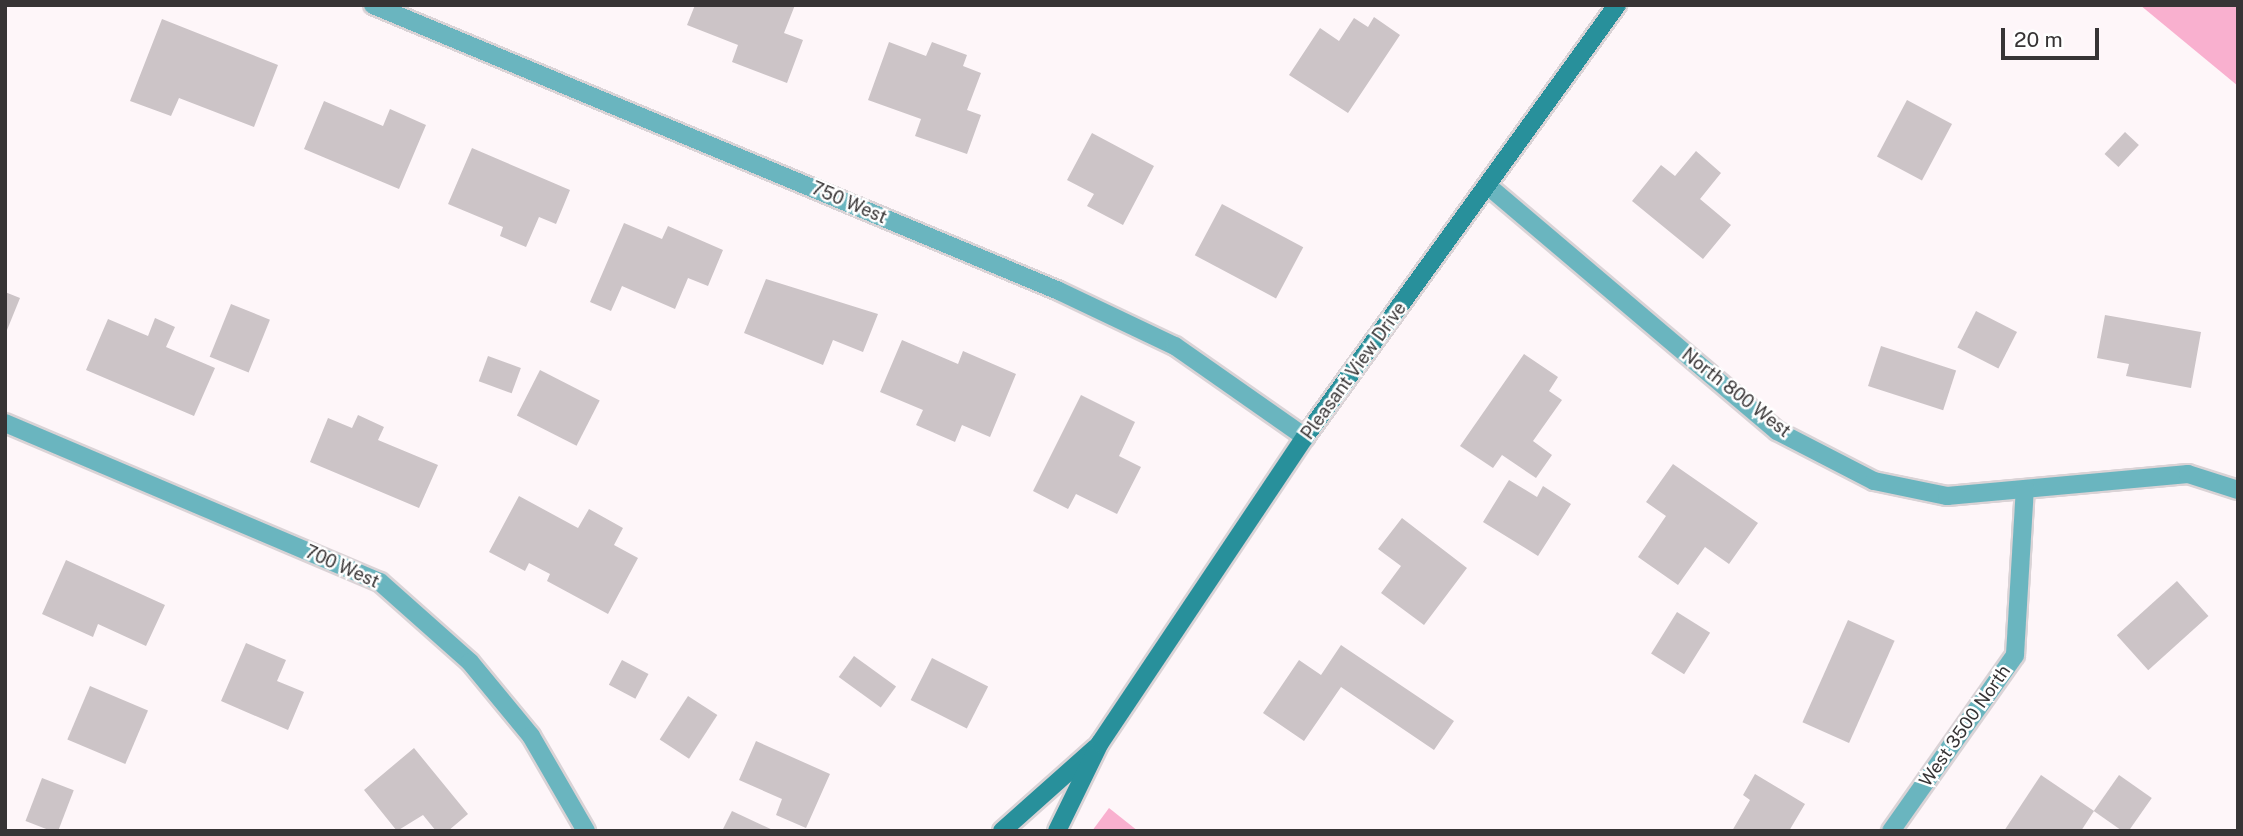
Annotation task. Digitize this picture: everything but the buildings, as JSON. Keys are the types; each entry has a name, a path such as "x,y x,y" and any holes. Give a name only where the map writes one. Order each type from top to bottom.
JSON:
{"main road":[{"name":"Pleasant View Drive","path":"1057,831 1100,743 1306,437 1617,5"},
{"name":"Pleasant View Drive","path":"1002,831 1100,743"}],"street":[{"name":"750 West","path":"373,5 1059,291 1175,346 1306,437"},
{"name":"North 800 West","path":"1488,186 1777,430 1874,481 1947,496 2188,474 2238,490"},
{"name":"700 West","path":"5,424 380,582 470,662 531,736 586,831"},
{"name":"West 3500 North","path":"1891,831 2015,655 2025,489"}],"shaded area":[{"path":"2140,5 2238,5 2238,86"},
{"path":"1109,808 1138,831 1092,831"}]}
